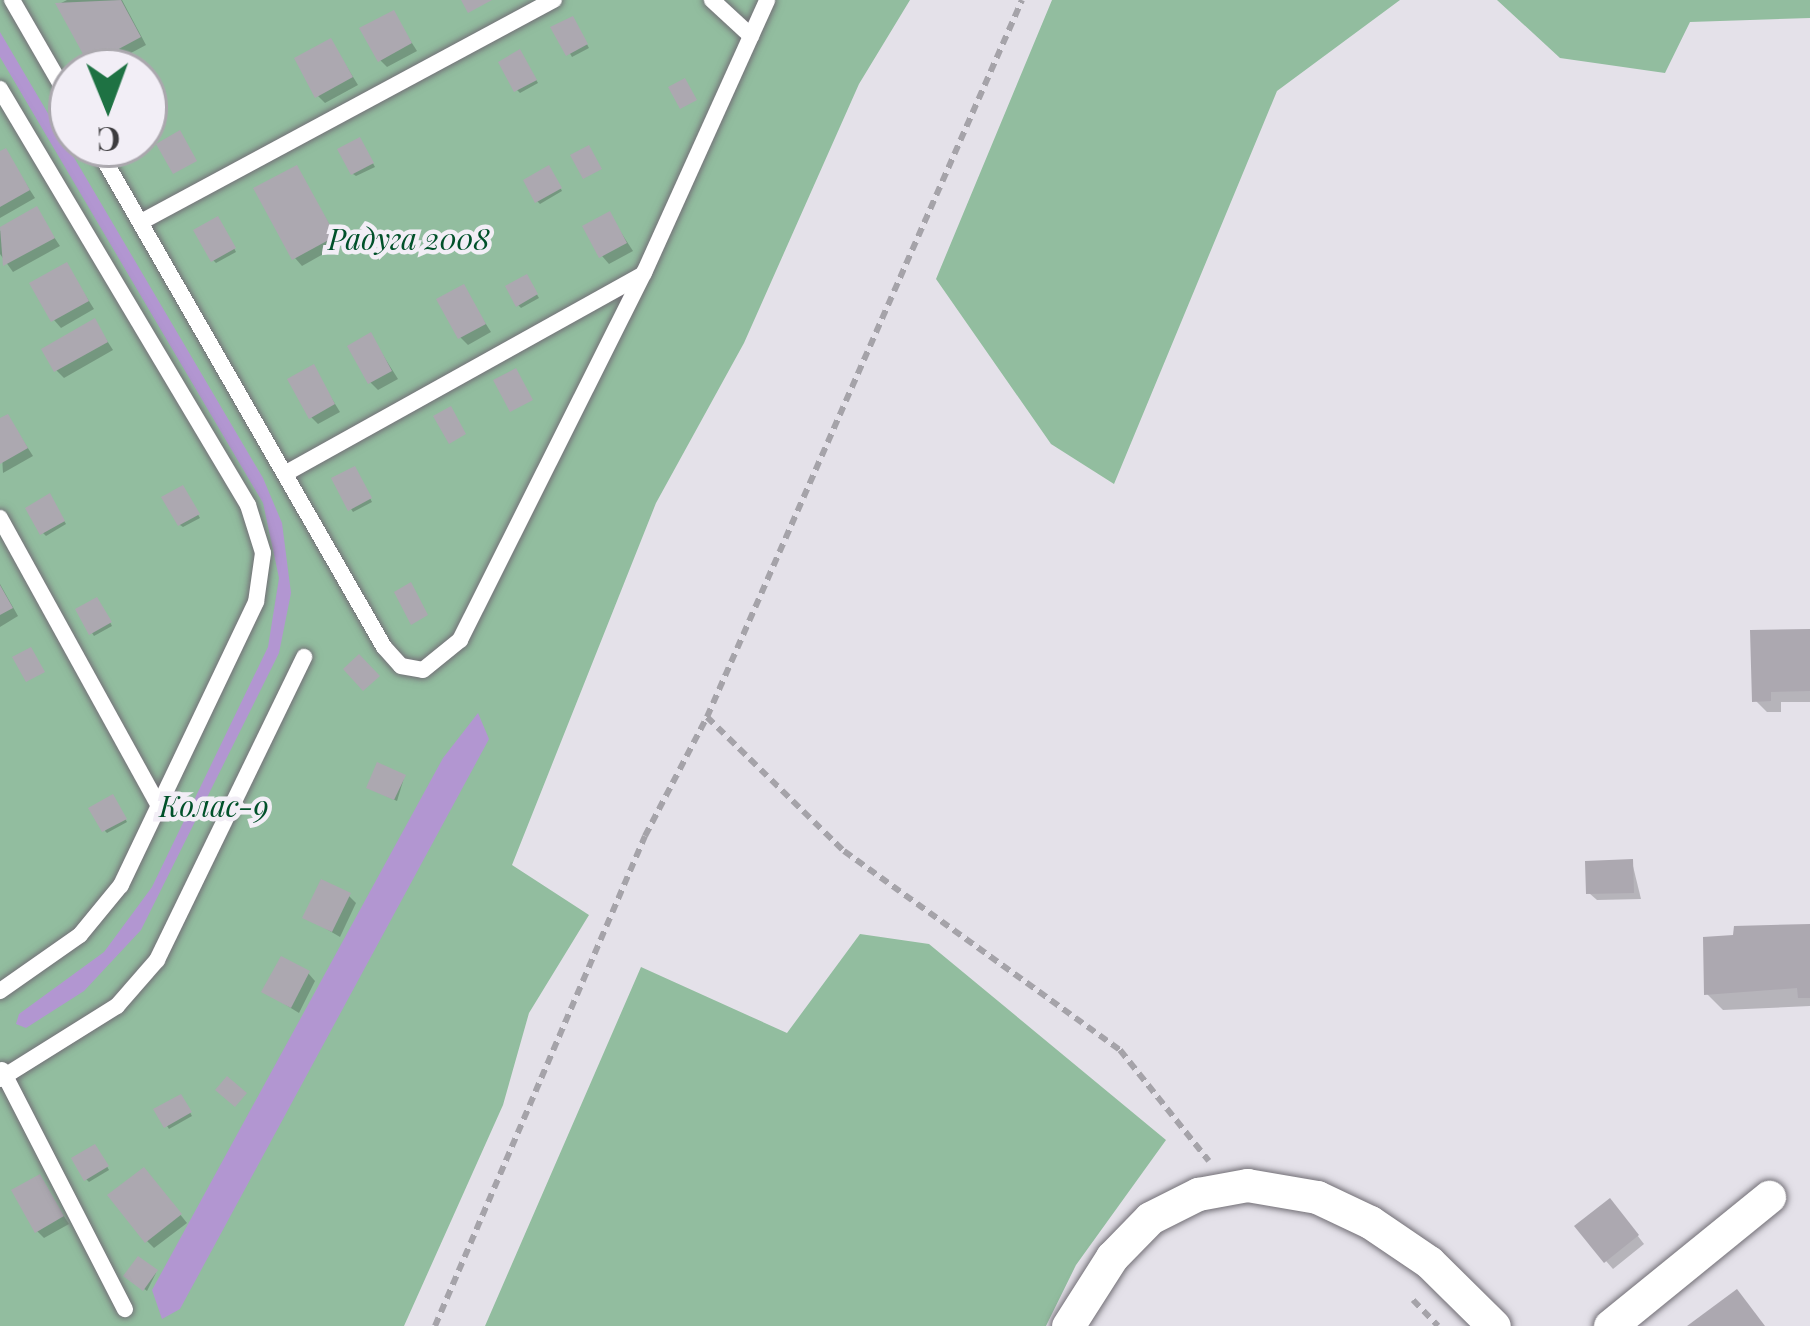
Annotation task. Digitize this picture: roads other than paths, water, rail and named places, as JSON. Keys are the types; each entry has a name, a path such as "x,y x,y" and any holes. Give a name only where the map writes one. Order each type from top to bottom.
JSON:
{"street":[{"path":"1069,1326 1130,1235 1173,1204 1225,1187 1293,1190 1342,1207 1429,1262 1494,1326"},
{"path":"1610,1326 1769,1197"}],"lane":[{"path":"12,0 48,62"},
{"path":"141,222 554,0"},
{"path":"712,0 751,36"},
{"path":"109,168 392,658 412,670 434,668 460,640 644,273 767,0"},
{"path":"0,89 258,530 256,602 161,809 102,912 0,991"},
{"path":"286,472 644,273"},
{"path":"0,518 161,809"},
{"path":"125,1309 2,1074 117,1006 157,960 304,657"}],"park label":[{"name":"Радуга 2008","path":"409,238"},
{"name":"Колас-9","path":"214,805"}]}
